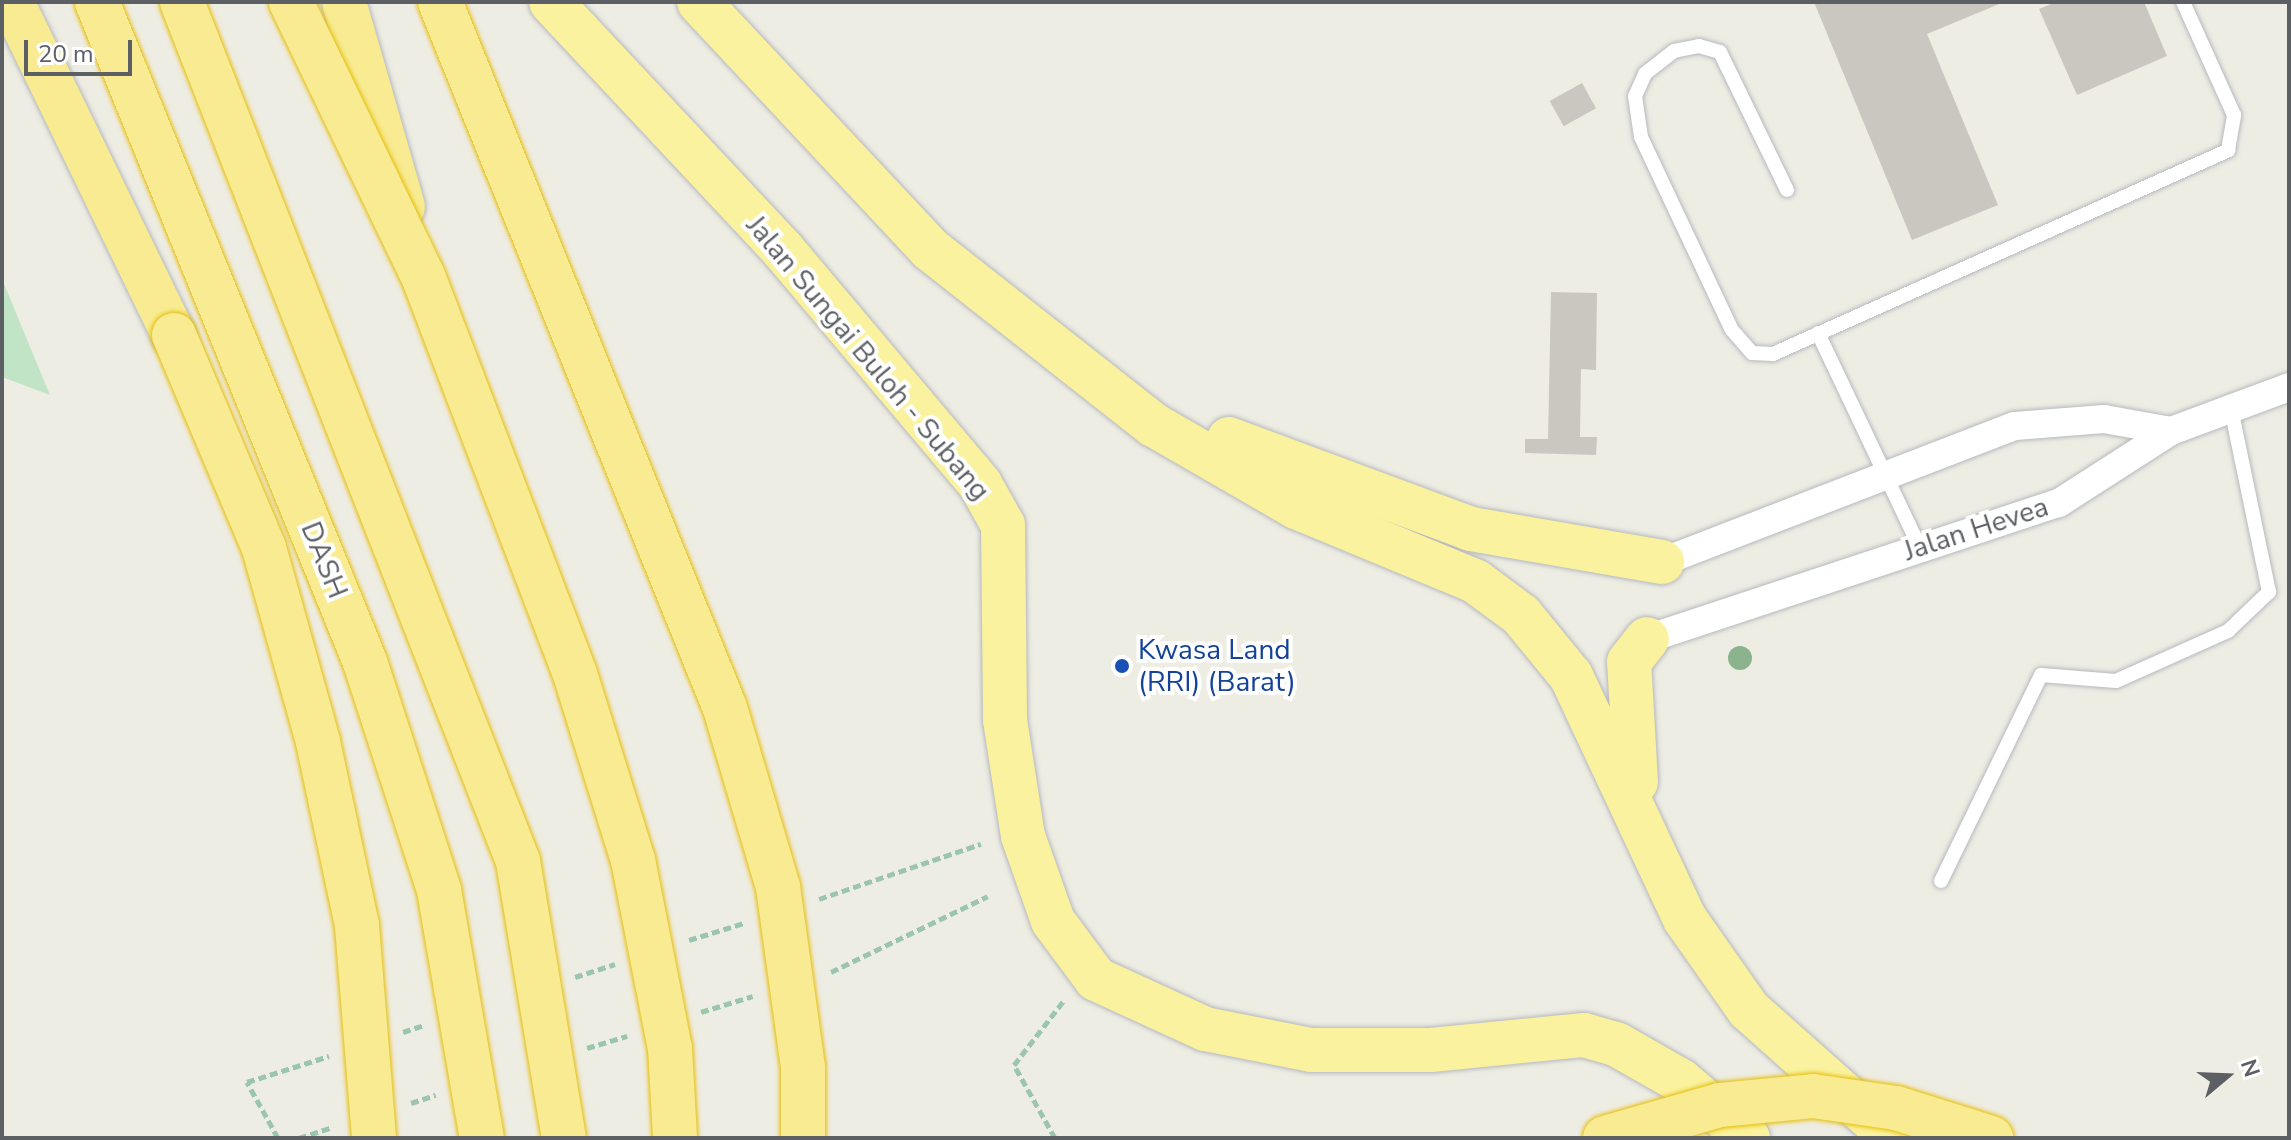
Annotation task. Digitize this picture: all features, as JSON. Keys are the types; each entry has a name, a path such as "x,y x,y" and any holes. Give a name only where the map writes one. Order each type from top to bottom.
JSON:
{"highway":[{"path":"12,2 174,335"},
{"path":"43,2 174,335 264,548 318,742 357,926 374,1138"},
{"name":"DASH","path":"97,2 365,662 439,890 482,1138"},
{"path":"182,2 518,861 564,1138"},
{"path":"291,2 423,276 505,476 633,860 670,1048 675,1138"},
{"path":"344,2 423,276"},
{"path":"440,2 725,708 778,887 803,1068 803,1138"},
{"name":"Jalan Sungai Buloh - Subang","path":"551,2 783,250 980,484 1003,525 1005,720 1023,836 1053,921 1096,979 1205,1029 1311,1050 1431,1050 1584,1035 1616,1044 1681,1081 1748,1138"},
{"path":"699,2 930,249 1154,425 1296,507 1475,581 1521,615 1571,676 1685,919 1749,1010 1893,1138"},
{"path":"930,249 1251,453 1471,529 1662,562"},
{"path":"1639,824 1627,700 1629,662 1647,639"},
{"path":"1605,1138 1720,1105 1813,1096 1896,1108 1991,1138"}],"street":[{"name":"Jalan Hevea","path":"1647,639 1919,546 2059,503 2171,431 2289,387"},
{"path":"1662,562 2015,426 2104,419 2171,431"}],"lane":[{"path":"1787,190 1720,52 1699,46 1674,51 1645,74 1635,96 1641,137 1732,330 1752,353 1773,354 2228,150 2234,115 2183,2"},
{"path":"1818,333 1888,475 1919,546"},
{"path":"1941,881 2041,675 2116,681 2228,631 2269,592 2231,409"}],"path":[{"path":"1055,1138 1014,1065 1054,1006 1096,979"},
{"path":"247,1082 278,1138"}],"green space":[{"path":"2,279 50,395 2,377"}],"building":[{"path":"1814,2 2004,2 1927,34 1998,205 1912,240"},
{"path":"2056,2 2144,2 2167,56 2077,95 2039,9"},
{"path":"1582,83 1596,108 1564,126 1550,101"},
{"path":"1551,292 1597,293 1596,370 1581,369 1580,437 1597,437 1596,455 1525,453 1525,439 1548,439"}],"place":[{"name":"Kwasa Land (RRI) (Barat)","path":"1122,666"}]}
